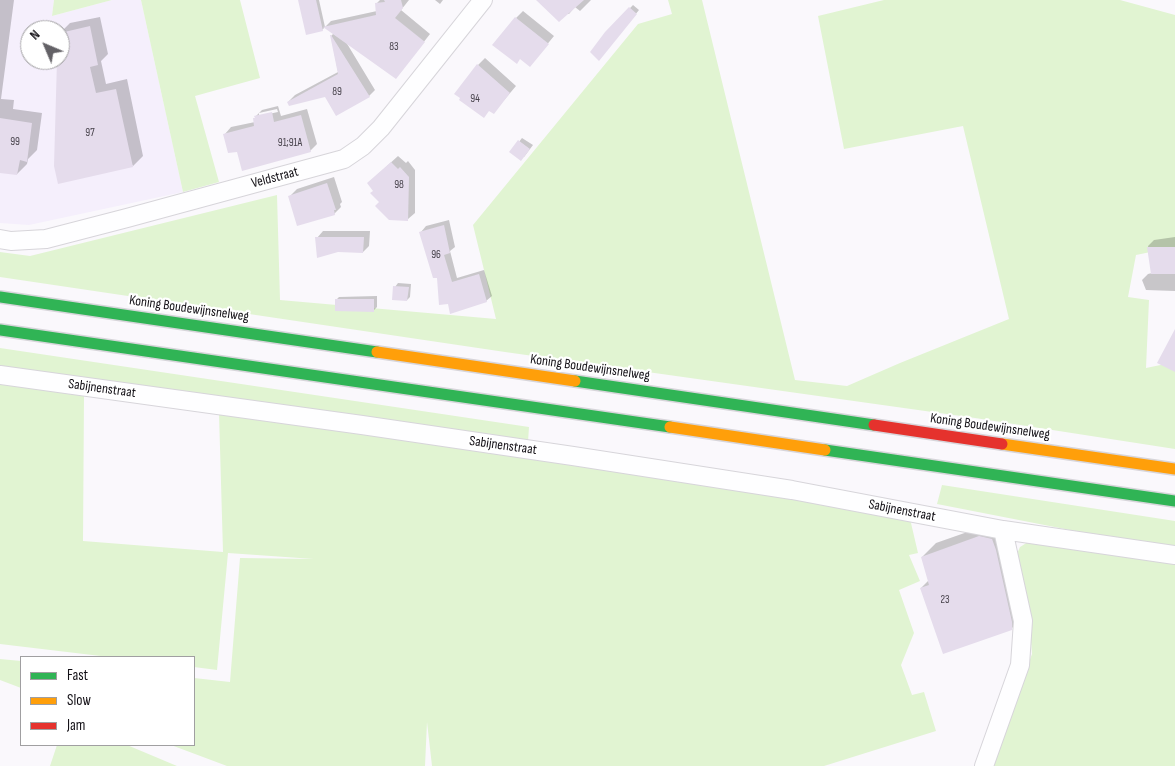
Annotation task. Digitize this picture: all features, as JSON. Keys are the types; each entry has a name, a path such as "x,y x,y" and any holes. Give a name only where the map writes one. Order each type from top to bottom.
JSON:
{"highway":[{"name":"Koning Boudewijnsnelweg","path":"0,297 1175,469"},
{"path":"0,330 1175,501"}],"street":[{"name":"Veldstraat","path":"0,239 11,241 46,239 344,158 363,146 381,128 483,0"},
{"name":"Sabijnenstraat","path":"0,376 354,424 564,455 792,490 1003,530 1175,555"},
{"path":"984,766 1020,664 1022,621 1003,530"}],"shaded area":[{"path":"0,0 54,0 52,16 112,0 141,0 183,192 29,225 0,223"}],"green space":[{"path":"54,0 112,0 52,16"},
{"path":"141,0 240,0 260,78 195,96 219,182 183,192"},
{"path":"668,0 702,0 795,380 847,386 1009,319 963,126 844,149 818,16 884,0 1120,0 1175,15 1175,247 1136,255 1128,297 1149,300 1146,368 1175,362 1175,449 975,418 505,352 0,277 0,252 30,256 277,195 280,300 496,319 473,225 638,24 672,14"},
{"path":"0,348 529,427 528,442 400,422 0,366"},
{"path":"0,384 84,396 83,541 223,552 219,413 907,516 911,523 918,553 909,555 920,581 899,590 914,633 901,665 912,695 924,692 936,731 824,766 432,766 427,722 425,766 227,766 174,746 195,746 195,678 230,682 240,558 314,559 228,553 217,670 195,667 195,656 101,656 0,644"},
{"path":"942,485 1175,521 1175,548 1116,539 937,504"},
{"path":"1028,542 1175,564 1175,766 990,766 1032,654 1030,627 1016,556 1020,547"},
{"path":"0,659 20,661 20,688 0,680"},
{"path":"57,746 129,746 177,766 50,766"}],"building":[{"path":"298,0 316,0 323,31 306,35"},
{"path":"384,0 401,0 403,8 395,18 425,42 396,79 323,27 376,15 375,3 385,2"},
{"path":"536,0 584,0 559,22"},
{"path":"629,7 637,14 599,61 590,52 605,32"},
{"path":"515,17 549,44 530,67 520,59 517,64 492,45"},
{"path":"90,26 98,65 90,67 96,93 116,89 133,167 58,184 54,166 57,70 70,70 70,31"},
{"path":"330,35 370,97 336,116 325,97 289,106 287,102 338,74"},
{"path":"477,64 510,93 494,114 489,111 484,118 459,100 460,98 454,94"},
{"path":"272,112 274,122 301,115 311,152 242,171 237,152 228,153 223,134 254,126 254,116"},
{"path":"0,118 32,123 27,162 20,160 17,175 0,173"},
{"path":"518,140 530,149 521,161 509,152"},
{"path":"391,162 398,169 400,167 409,177 408,221 389,220 375,206 379,202 370,193 373,191 367,183"},
{"path":"327,183 336,210 334,210 335,215 297,226 288,196"},
{"path":"444,225 450,253 444,255 452,282 479,274 487,302 450,314 448,304 439,305 437,278 433,278 419,232"},
{"path":"315,237 364,237 363,253 338,252 317,258"},
{"path":"1147,247 1175,247 1175,274 1151,274"},
{"path":"393,286 409,287 407,301 392,300"},
{"path":"335,299 374,299 374,312 335,311"},
{"path":"1175,329 1175,372 1157,363"},
{"path":"979,536 992,539 996,550 1012,622 1012,630 943,654 920,588 929,585 921,557"}],"traffic: fast":[{"path":"0,297 377,352"},
{"path":"0,330 670,427"},
{"path":"575,381 874,425"},
{"path":"825,450 1175,501"}],"traffic: slow":[{"path":"377,352 575,381"},
{"path":"670,427 825,450"},
{"path":"1002,444 1175,469"}],"traffic: jam":[{"path":"874,425 1002,444"}]}
